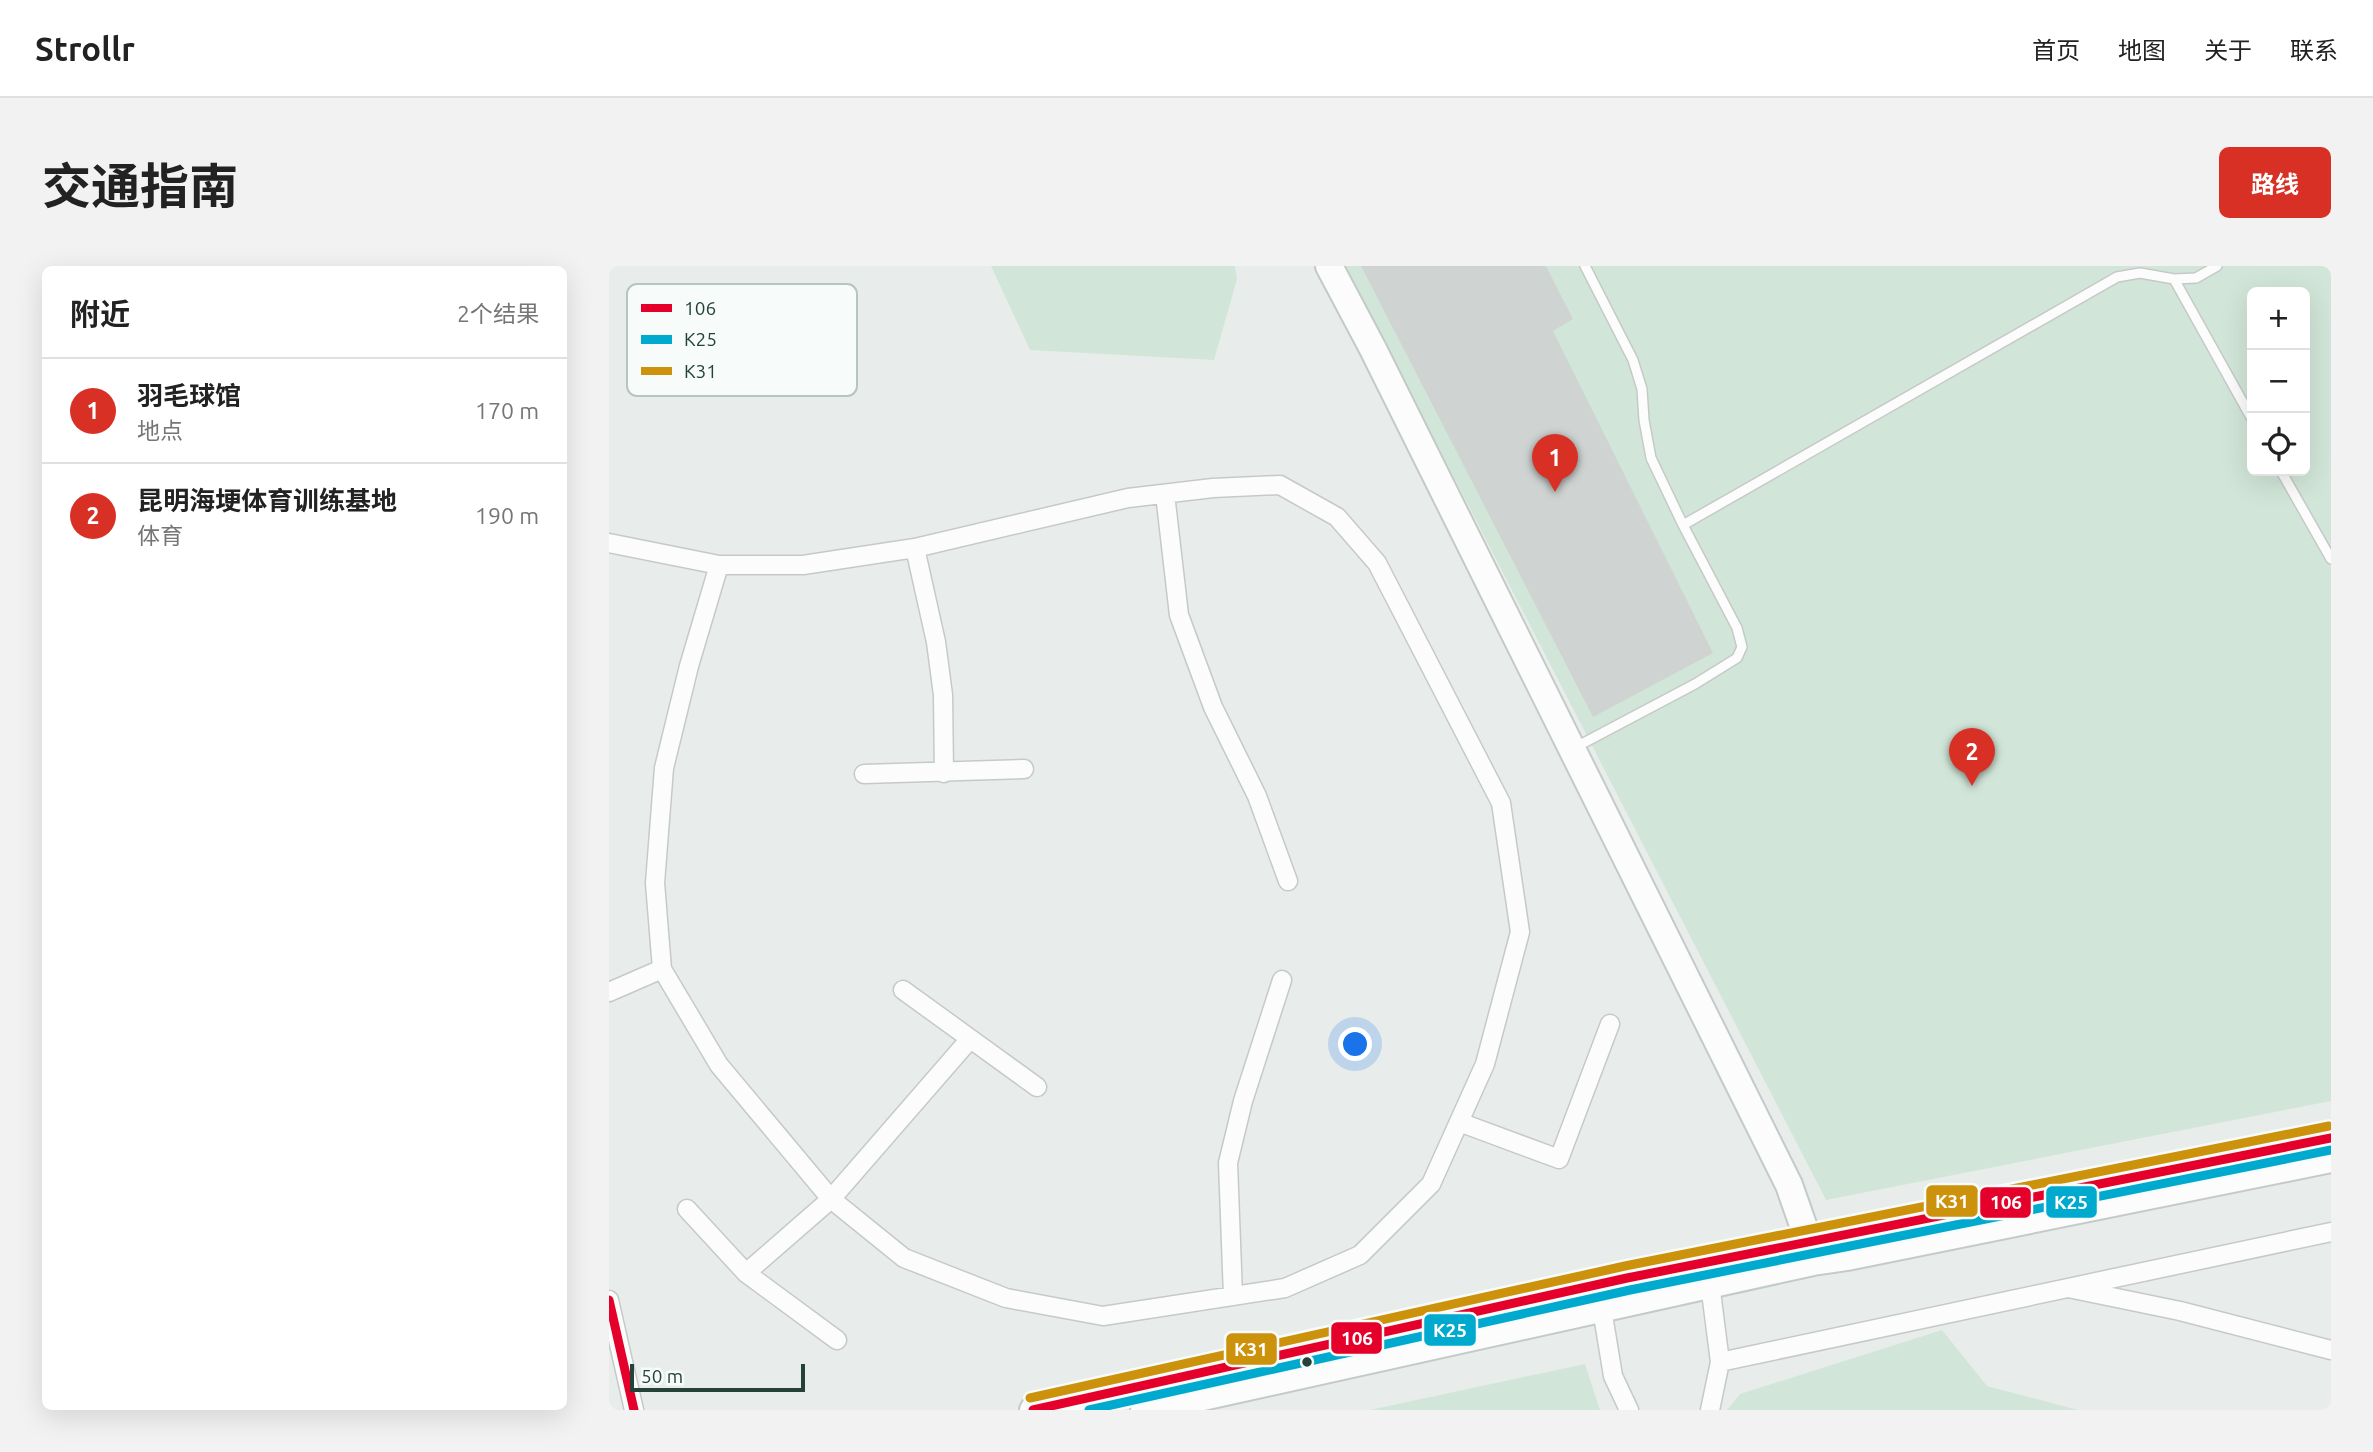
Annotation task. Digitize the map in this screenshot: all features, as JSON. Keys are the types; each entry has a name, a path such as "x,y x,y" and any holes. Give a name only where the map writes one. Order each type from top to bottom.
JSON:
{"street":[{"path":"1329,266 1373,349 1783,1173 1811,1252"},
{"path":"609,543 719,565 803,565 915,548 1128,498 1213,488 1280,485 1337,517 1377,563 1501,803 1520,932 1485,1064 1431,1184 1360,1255 1285,1288 1103,1315 1006,1298 904,1258 831,1199 719,1065 662,969 655,883 664,768 689,666 719,565"},
{"path":"1165,494 1179,615 1213,707 1257,796 1288,881"},
{"path":"915,548 936,642 943,695 944,773"},
{"path":"864,774 1024,769"},
{"path":"609,992 662,969"},
{"path":"1233,1296 1228,1163 1243,1101 1282,980"},
{"path":"903,990 1037,1087"},
{"path":"1459,1122 1559,1159 1610,1024"},
{"path":"745,1273 831,1199 970,1039"},
{"path":"1033,1410 1627,1278 1811,1252 2331,1138"},
{"path":"1144,1410 1710,1284 1811,1252 1861,1254 2331,1159"},
{"path":"687,1209 745,1273 837,1340"},
{"path":"1720,1362 2331,1232"},
{"path":"1710,1284 1720,1362 1710,1410"},
{"path":"2066,1287 2180,1311 2331,1350"},
{"path":"609,1300 634,1410"},
{"path":"1602,1309 1613,1376 1629,1410"}],"lane":[{"path":"1572,748 1695,684 1737,658 1742,647 1737,628 1651,458 1642,388 1633,360 1585,266"},
{"path":"1683,525 2117,277 2140,273 2174,279 2196,278 2217,266"},
{"path":"2174,279 2249,413"},
{"path":"2284,476 2331,559"}],"green space":[{"path":"991,266 1235,266 1237,279 1214,360 1030,350"},
{"path":"1345,266 2331,266 2331,1101 1826,1200"},
{"path":"1942,1330 1987,1386 2078,1410 1727,1410 1740,1394"},
{"path":"1585,1364 1600,1410 1370,1410"}],"building":[{"path":"1361,266 1546,266 1573,319 1553,331 1713,653 1593,717"}],"transit line":[{"name":"K31","path":"1030,1398 1625,1266 2329,1126"},
{"name":"106","path":"1033,1410 1627,1278 2331,1138"},
{"name":"K25","path":"1089,1410 1630,1290 2331,1150"},
{"name":"106","path":"609,1300 634,1410"}],"place":[{"name":"羽毛球馆","path":"1555,492"},
{"name":"昆明海埂体育训练基地","path":"1972,786"}]}
